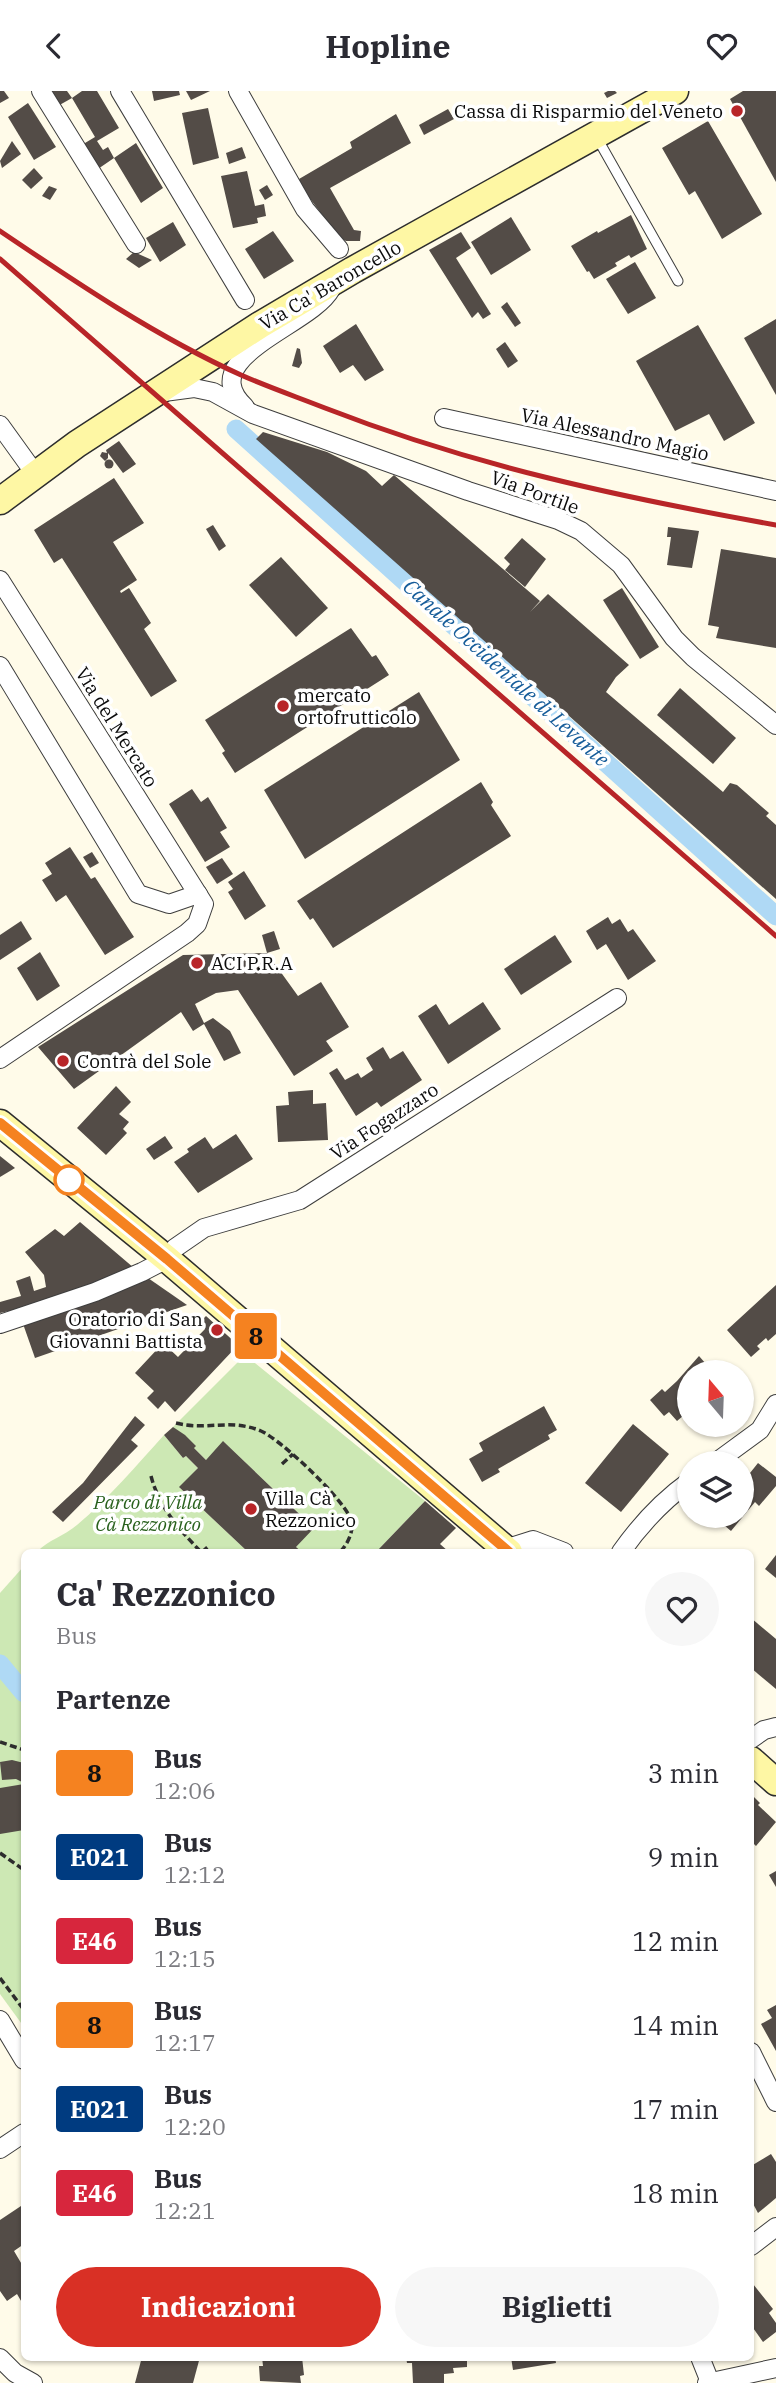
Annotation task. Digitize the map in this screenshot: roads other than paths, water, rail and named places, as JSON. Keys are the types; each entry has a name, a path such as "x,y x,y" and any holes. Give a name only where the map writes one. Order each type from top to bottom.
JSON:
{"main road":[{"name":"Via Ca' Baroncello","path":"0,501 77,444 143,400 336,280 675,91"},
{"path":"0,1123 167,1259 505,1549"},
{"path":"754,1763 776,1782"}],"street":[{"path":"41,91 136,244"},
{"path":"120,91 245,300"},
{"path":"238,91 305,209 339,249"},
{"path":"253,414 234,394 231,377 234,365 246,354 318,306 336,280"},
{"name":"Via Portile","path":"143,400 162,392 194,388 213,392 253,414 468,491 558,520 581,531 621,565 674,638 693,657 776,725"},
{"name":"Via Alessandro Magio","path":"444,418 776,491"},
{"path":"0,425 36,475"},
{"name":"Via del Mercato","path":"0,582 198,894"},
{"path":"0,666 138,894 170,904 198,894 204,904 197,924 187,933 0,1059"},
{"name":"Via Fogazzaro","path":"0,1324 95,1292 142,1272 167,1259 175,1248 204,1228 300,1200 617,998"},
{"path":"731,1451 760,1430 776,1403"},
{"path":"623,1549 638,1529 677,1491"},
{"path":"512,1549 533,1541 556,1549"},
{"path":"754,1737 764,1730 776,1727"},
{"path":"0,2020 21,2055"},
{"path":"754,2058 776,2102"},
{"path":"0,2149 21,2135"},
{"path":"754,2244 776,2227"},
{"path":"0,2358 15,2373 33,2383"},
{"path":"701,2361 709,2383 776,2368"}],"lane":[{"path":"595,135 678,281"}],"waterway":[{"name":"Canale Occidentale di Levante","path":"236,429 776,916"},
{"path":"0,1664 21,1689"}],"railway":[{"path":"0,231 179,344 272,388 381,429 492,463 604,491 776,525"},
{"path":"0,259 776,936"}],"place":[{"name":"Cassa di Risparmio del Veneto","path":"737,111"},
{"name":"mercato ortofrutticolo","path":"283,706"},
{"name":"ACI P.R.A","path":"197,963"},
{"name":"Contrà del Sole","path":"63,1061"},
{"name":"Oratorio di San Giovanni Battista","path":"217,1330"},
{"name":"Villa Cà Rezzonico","path":"251,1509"}],"park label":[{"name":"Parco di Villa Cà Rezzonico","path":"148,1513"}]}
